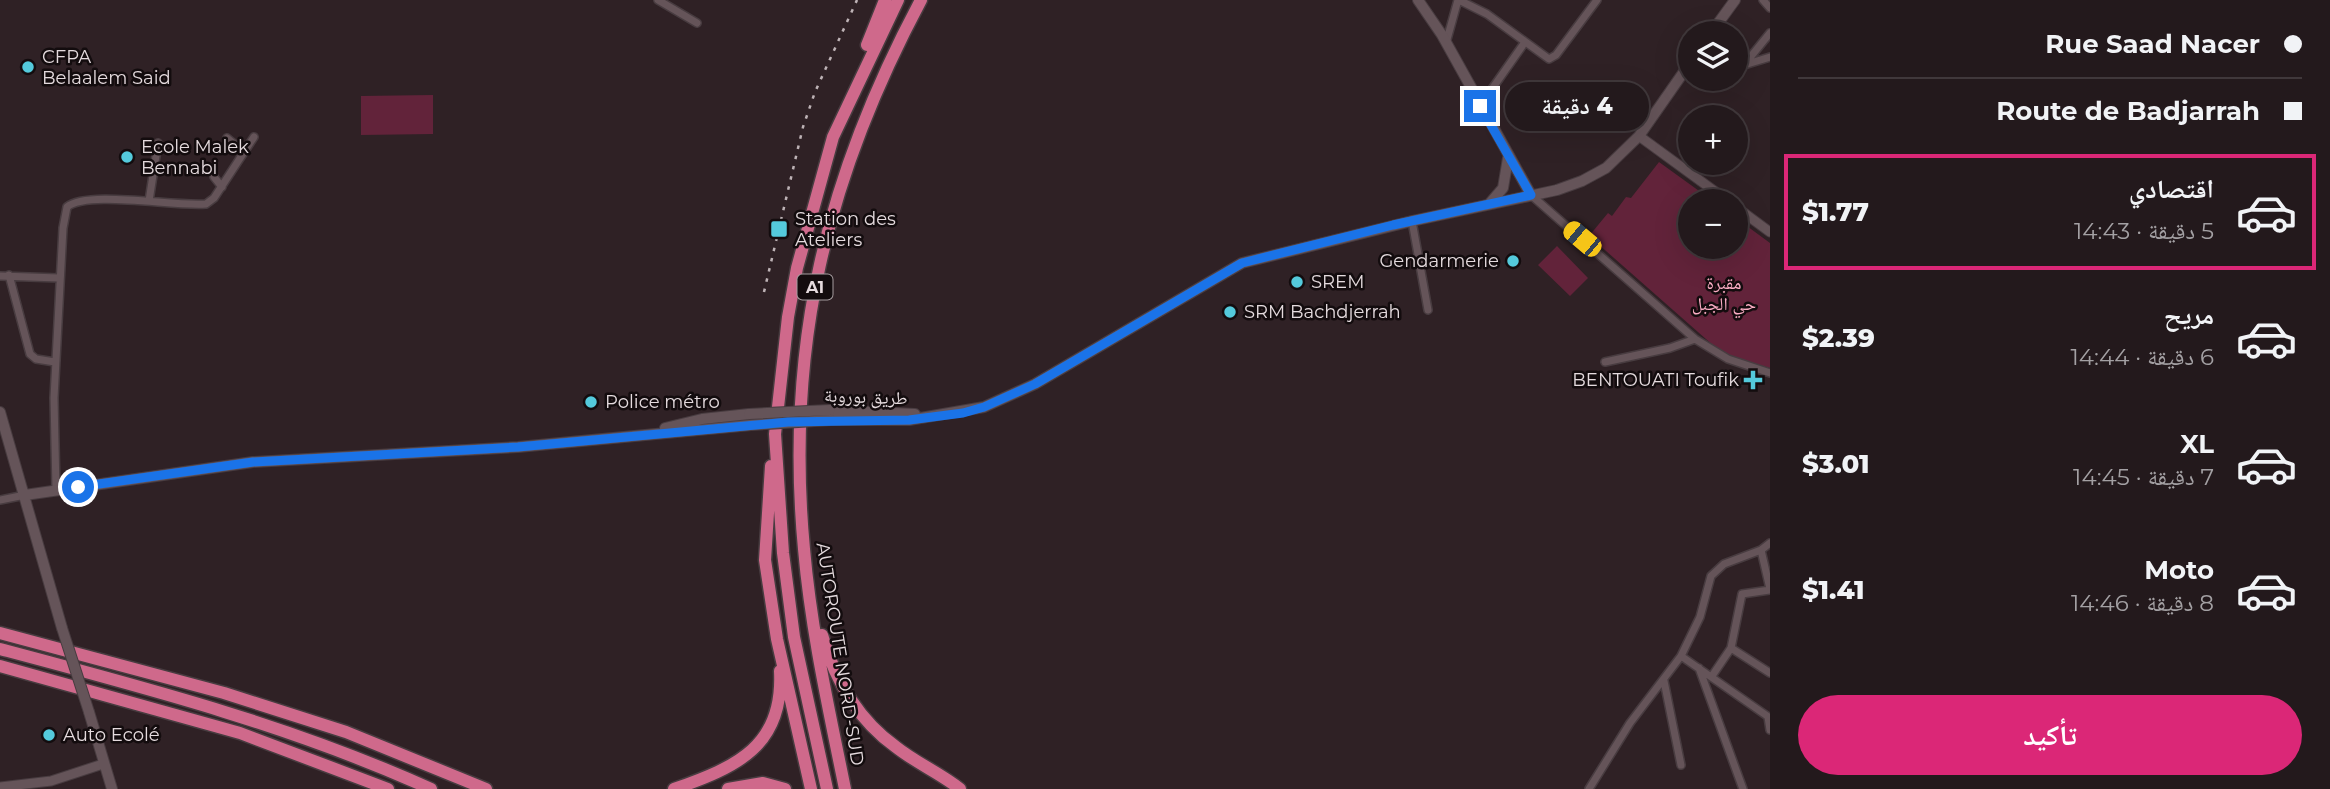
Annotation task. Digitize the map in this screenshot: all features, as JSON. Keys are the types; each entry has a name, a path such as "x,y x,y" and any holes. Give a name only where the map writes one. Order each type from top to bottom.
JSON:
{"highway":[{"path":"840,118 885,0"},
{"name":"AUTOROUTE NORD-SUD","path":"827,789 794,637 782,541 775,434 788,317 797,268 840,118 898,0"},
{"name":"AUTOROUTE NORD-SUD","path":"845,789 808,586 799,457 802,357 841,180 876,92 920,2"},
{"path":"775,434 764,532 765,560 777,639 811,789"},
{"path":"808,586 826,648 854,706 895,747 966,789"},
{"path":"0,632 224,692 346,732 486,789"},
{"path":"674,789 736,763 757,746 766,734 780,696 777,639"},
{"path":"0,649 253,719 318,741 431,789"},
{"path":"0,666 240,733 388,789"},
{"path":"407,757 474,789"},
{"path":"947,779 960,789"},
{"path":"728,789 763,783 785,789"}],"main road":[{"path":"1418,0 1446,43 1531,195"},
{"path":"1720,21 1735,0"},
{"name":"طريق بوروبة","path":"25,495 253,462 518,447 659,432 685,422 830,415 929,417 984,407 1035,384 1242,263 1583,181 1606,168 1639,136 1678,80"},
{"path":"1489,204 1503,188 1508,157"},
{"path":"0,412 112,789"}],"street":[{"path":"660,0 697,23"},
{"path":"1446,43 1459,0 1487,15 1546,58 1554,57 1597,0"},
{"path":"1763,0 1770,8"},
{"path":"1770,33 1744,65 1770,57"},
{"path":"1480,106 1525,42"},
{"path":"1639,136 1712,189"},
{"path":"56,490 55,362 64,218 69,204 149,201 206,204 222,187 254,137"},
{"path":"227,138 244,152"},
{"path":"149,201 158,143"},
{"path":"214,177 222,187"},
{"path":"1531,195 1695,339 1728,359 1770,373"},
{"path":"1748,216 1770,232"},
{"path":"1412,221 1428,310"},
{"path":"9,275 30,354 36,359 55,362"},
{"path":"0,276 59,278"},
{"path":"1605,362 1695,339"},
{"path":"0,500 25,495"},
{"path":"1589,789 1630,723 1681,656 1700,617 1711,576 1724,564 1770,544"},
{"path":"1712,676 1731,648 1742,594 1770,590 1761,550"},
{"path":"1731,648 1770,673"},
{"path":"1681,656 1769,718 1770,730"},
{"path":"1699,668 1743,789"},
{"path":"1664,681 1681,765"},
{"path":"0,787 37,787 103,764"}],"green space":[{"path":"433,95 433,134 361,135 361,96"},
{"name":"مقبرة حي الجبل","path":"1659,162 1696,189 1678,189 1678,259 1748,259 1748,227 1770,243 1770,368 1735,358 1715,347 1589,236 1608,213 1612,216 1626,197 1631,198"},
{"path":"1557,246 1588,278 1570,296 1538,265"}],"railway":[{"path":"764,292 803,127 815,92 857,0"}],"place":[{"name":"CFPA Belaalem Said","path":"28,67"},
{"name":"Ecole Malek Bennabi","path":"127,157"},
{"name":"Station des Ateliers","path":"779,229"},
{"name":"Gendarmerie","path":"1513,261"},
{"name":"SREM","path":"1297,282"},
{"name":"SRM Bachdjerrah","path":"1230,312"},
{"name":"BENTOUATI Toufik","path":"1753,380"},
{"name":"Police métro","path":"591,402"},
{"name":"Auto Ecolé","path":"49,735"}],"route":[{"path":"78,487 253,462 518,447 726,426 909,420 963,413 1003,400 1035,384 1242,263 1393,225 1531,195 1480,106"}]}
